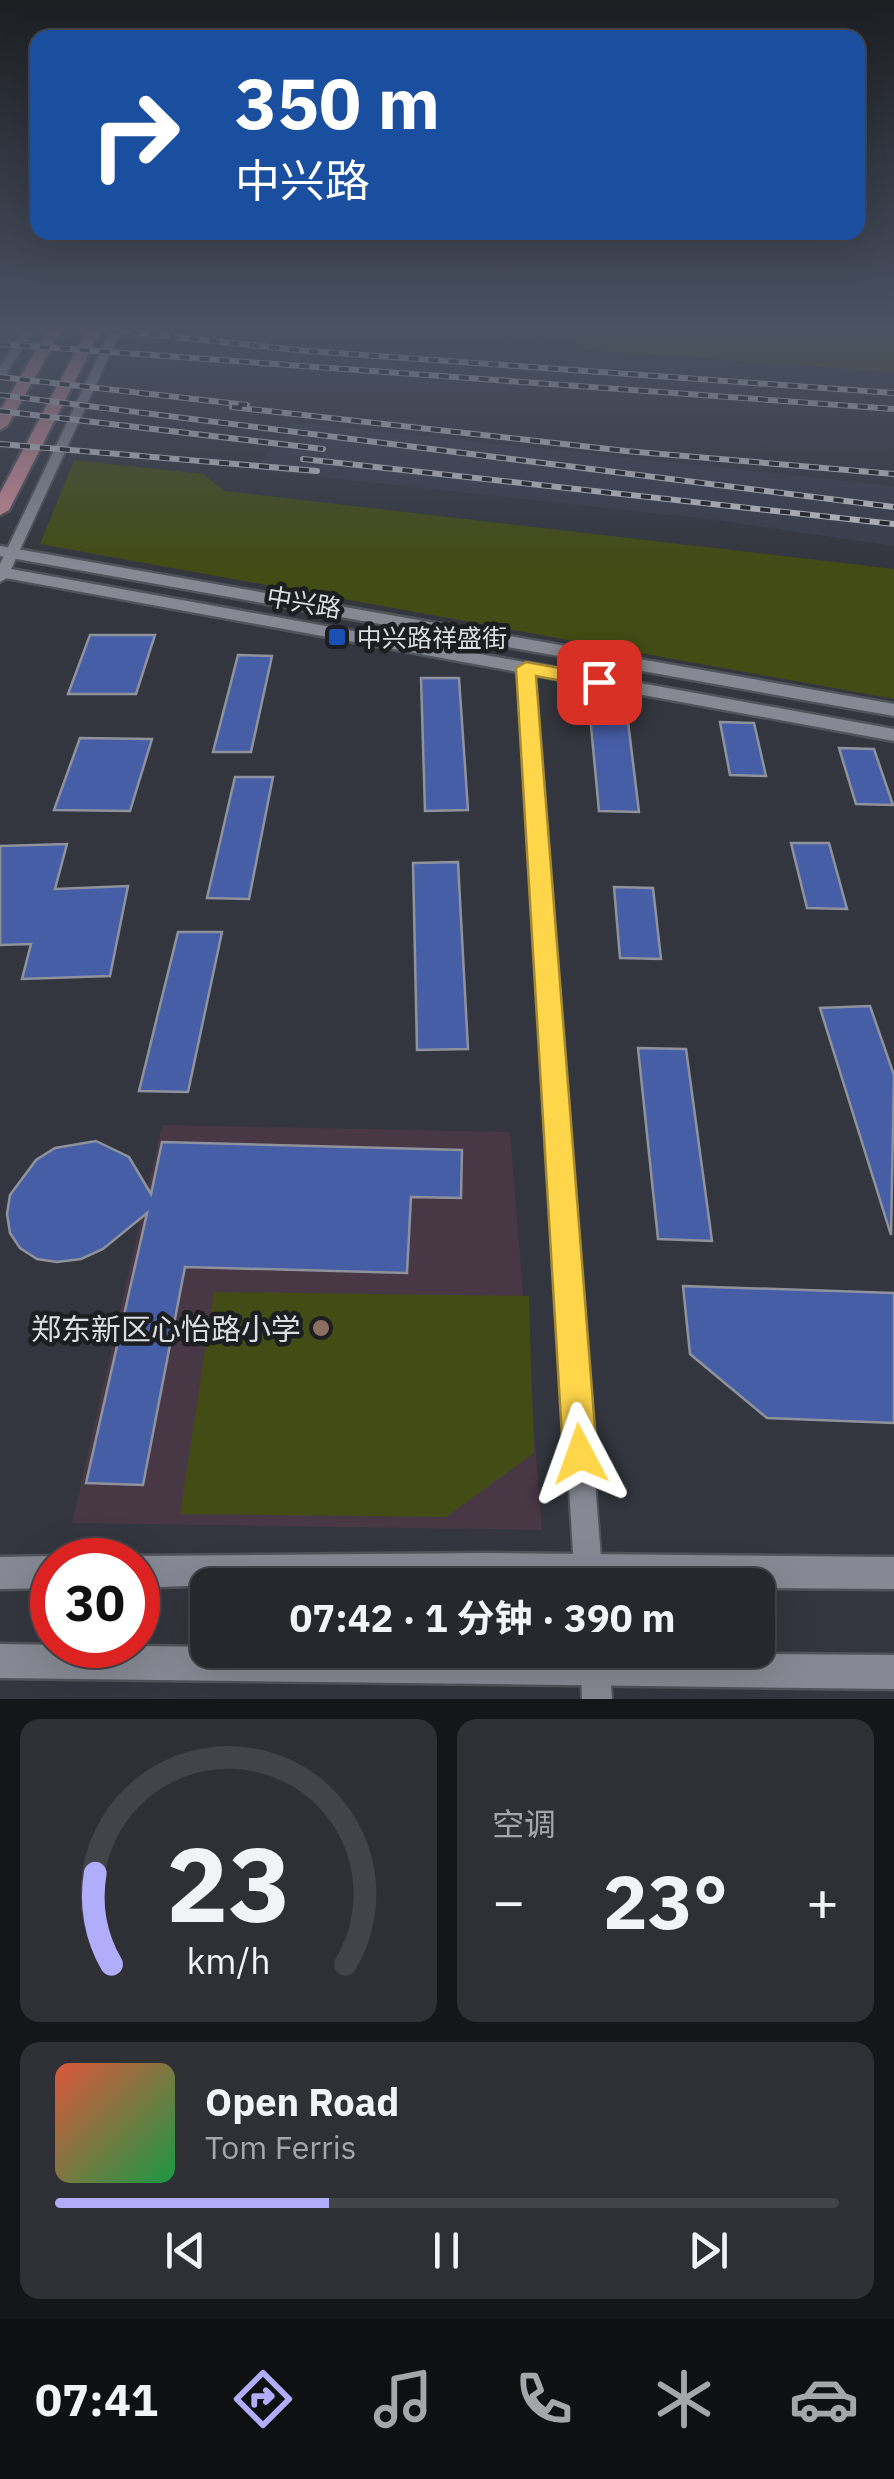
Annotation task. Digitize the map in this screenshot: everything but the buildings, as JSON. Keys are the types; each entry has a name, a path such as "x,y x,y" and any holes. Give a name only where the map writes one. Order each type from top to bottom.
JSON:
{"main road":[{"path":"0,510 53,409"}],"street":[{"path":"1,574 6,552 77,409"},
{"name":"中兴路","path":"6,552 894,710"},
{"name":"中兴路","path":"1,574 894,736"},
{"path":"526,668 588,1568"},
{"path":"0,1573 30,1572"},
{"path":"160,1572 190,1573"},
{"path":"775,1575 894,1573"},
{"path":"0,1662 595,1672 894,1672"}],"shaded area":[{"path":"291,422 894,486 894,546 716,520 256,470"},
{"name":"郑东新区心怡路小学","path":"162,1125 510,1132 542,1530 72,1523"}],"green space":[{"path":"74,460 203,474 225,491 894,569 894,699 40,544"},
{"path":"214,1292 529,1296 534,1453 446,1517 180,1514"}],"railway":[{"path":"114,409 894,507"},
{"path":"252,409 626,451 894,474"},
{"path":"0,411 323,449"},
{"path":"0,444 317,471"},
{"path":"303,459 894,524"}],"place":[{"name":"中兴路祥盛街","path":"337,637"},
{"name":"郑东新区心怡路小学","path":"321,1328"}],"route":[{"path":"580,1454 526,668 599,682"}]}
